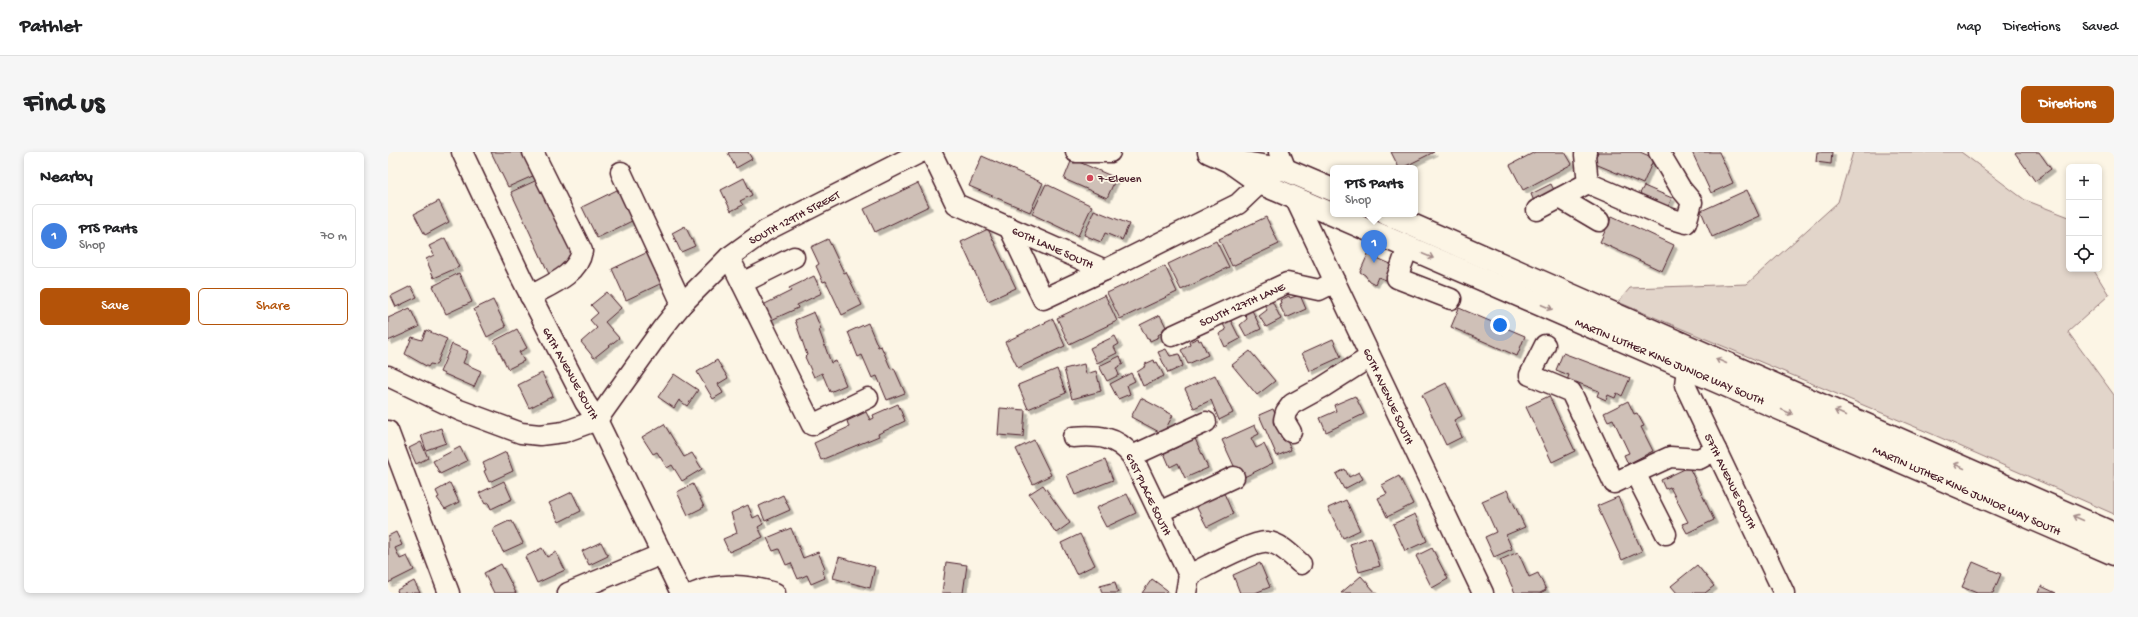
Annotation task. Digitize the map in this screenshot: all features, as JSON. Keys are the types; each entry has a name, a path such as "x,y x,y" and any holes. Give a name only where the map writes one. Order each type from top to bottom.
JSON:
{"main road":[{"name":"MARTIN LUTHER KING JUNIOR WAY SOUTH","path":"1209,152 1229,161 1260,183 1330,213"},
{"name":"MARTIN LUTHER KING JUNIOR WAY SOUTH","path":"1229,161 1283,161 1330,188"},
{"name":"MARTIN LUTHER KING JUNIOR WAY SOUTH","path":"1339,217 2114,554"},
{"name":"MARTIN LUTHER KING JUNIOR WAY SOUTH","path":"1394,217 2114,534"}],"street":[{"name":"64TH AVENUE SOUTH","path":"462,152 530,296 585,402 598,420 681,593"},
{"path":"530,296 556,282 574,268 580,261 582,251 533,152"},
{"name":"SOUTH 129TH STREET","path":"598,420 662,329 682,304 729,257 765,231 921,152"},
{"name":"60TH LANE SOUTH","path":"930,152 956,204 1105,270 1238,204 1260,183"},
{"path":"1076,152 1110,152"},
{"path":"1586,152 1588,183"},
{"path":"1588,183 1669,218 1686,223 1692,202 1681,189 1659,152"},
{"path":"621,172 682,304"},
{"path":"1537,210 1588,183"},
{"name":"60TH AVENUE SOUTH","path":"1295,198 1483,593"},
{"path":"1560,198 1599,221"},
{"path":"1009,227 1043,299 1105,270"},
{"path":"1408,247 1396,278 1451,299"},
{"path":"729,257 812,425 868,398"},
{"path":"742,283 794,257"},
{"name":"SOUTH 127TH LANE","path":"1172,336 1287,283 1319,290 1335,282"},
{"path":"1545,345 1530,375 1571,392 1614,483 1670,457 1699,459 1716,450"},
{"path":"1292,432 1284,420 1286,412 1292,404 1323,387 1370,357"},
{"name":"57TH AVENUE SOUTH","path":"1688,368 1685,385 1784,593"},
{"path":"388,376 459,410 521,433 540,435 564,432 598,420"},
{"path":"1132,456 1206,422"},
{"path":"388,431 449,593"},
{"name":"61ST PLACE SOUTH","path":"1073,437 1105,437 1118,442 1132,456 1159,512 1188,584"},
{"path":"1635,473 1666,534"},
{"path":"1159,512 1234,477"},
{"path":"1188,584 1247,548 1267,542 1277,545 1301,564"},
{"path":"568,593 662,554"},
{"path":"695,593 710,588 735,586 759,588 775,593"}],"shaded area":[{"path":"1853,152 1961,152 2025,200 2066,216 2066,272 2095,272 2109,295 2068,332 2114,395 2114,514 1932,434 1618,302 1630,288 1747,284 1838,202"}],"building":[{"path":"491,152 524,152 535,175 508,187"},
{"path":"748,152 752,159 736,168 728,153"},
{"path":"1391,152 1434,152 1408,165 1398,165"},
{"path":"1535,152 1565,152 1572,164 1523,190 1510,165"},
{"path":"1598,152 1640,152 1654,158 1643,184 1593,163"},
{"path":"1692,152 1719,152 1733,183 1711,193"},
{"path":"1817,152 1832,152 1831,164 1816,162"},
{"path":"2039,152 2051,169 2035,181 2015,153"},
{"path":"982,156 1043,183 1030,212 969,186"},
{"name":"7-Eleven","path":"1072,159 1116,178 1107,198 1064,179"},
{"path":"744,178 752,195 740,201 743,205 731,211 721,190"},
{"path":"537,180 576,261 549,274 511,192"},
{"path":"918,183 929,206 875,232 864,209"},
{"path":"1046,184 1092,206 1078,236 1032,214"},
{"path":"1551,184 1556,194 1535,204 1531,194"},
{"path":"1644,186 1672,198 1667,209 1638,197"},
{"path":"619,189 634,220 597,238 582,207"},
{"path":"1747,190 1759,216 1712,237 1701,211"},
{"path":"439,201 449,222 425,235 414,214"},
{"path":"1094,210 1129,224 1122,240 1105,233 1101,242 1084,235"},
{"path":"1612,216 1674,245 1662,271 1600,242"},
{"path":"1266,217 1279,244 1232,266 1219,239"},
{"path":"685,226 695,246 681,252 672,233"},
{"path":"988,229 1016,288 988,301 961,242"},
{"path":"445,238 459,267 434,278 426,259 434,255 429,246"},
{"path":"828,239 844,273 846,272 862,305 842,315 826,281 823,282 816,266 819,264 811,247"},
{"path":"1216,241 1229,267 1181,290 1168,264"},
{"path":"648,252 662,283 626,300 612,269"},
{"path":"1368,254 1393,265 1386,280 1378,277 1375,284 1369,281 1365,275 1360,272"},
{"path":"1165,266 1177,292 1120,319 1107,293"},
{"path":"459,273 472,302 446,314 433,286"},
{"path":"814,276 822,293 797,305 798,308 769,321 761,306 791,291 789,288"},
{"path":"411,286 417,297 396,307 391,296"},
{"path":"607,292 621,308 605,322 619,338 594,358 581,342 597,328 590,320 598,313 591,305"},
{"path":"1105,295 1117,321 1069,344 1057,318"},
{"path":"1300,295 1306,309 1286,318 1279,304 1281,303 1280,300 1289,296 1290,298"},
{"path":"1271,299 1281,319 1266,327 1259,316 1267,310 1263,302"},
{"path":"493,300 506,327 487,337 474,309"},
{"path":"410,308 419,327 388,341 388,318"},
{"path":"1251,308 1261,329 1246,336 1240,325 1247,319 1244,312"},
{"path":"1459,308 1525,336 1517,356 1451,327"},
{"path":"814,312 821,329 819,330 831,363 836,361 846,385 830,392 822,373 814,377 805,357 807,355 795,320"},
{"path":"1160,315 1167,329 1158,335 1159,337 1150,341 1149,338 1147,339 1140,325"},
{"path":"1053,319 1065,346 1018,368 1005,342"},
{"path":"1230,319 1240,339 1225,347 1219,334 1226,330 1222,322"},
{"path":"868,323 878,347 881,346 891,369 894,368 905,393 887,400 877,376 872,378 862,355 858,357 848,332"},
{"path":"517,329 527,348 519,352 524,361 508,369 494,341"},
{"path":"426,330 447,339 436,365 430,364 428,367 405,354 412,337 422,340"},
{"path":"1115,336 1119,344 1114,347 1117,353 1097,363 1090,348"},
{"path":"1198,338 1199,341 1201,340 1208,355 1188,364 1181,350 1190,345 1189,342"},
{"path":"1333,339 1341,357 1310,371 1302,353"},
{"path":"452,344 468,351 463,363 481,371 474,387 440,372"},
{"path":"1166,349 1170,356 1179,354 1183,366 1168,373 1158,352"},
{"path":"1250,351 1275,381 1257,395 1232,365"},
{"path":"1563,353 1630,378 1622,396 1617,393 1615,398 1608,395 1606,400 1597,396 1599,391 1576,382 1574,387 1566,383 1569,375 1556,370"},
{"path":"1120,356 1123,364 1116,368 1119,375 1107,381 1099,366"},
{"path":"717,360 728,378 718,384 723,393 713,399 697,372"},
{"path":"1154,360 1155,363 1157,362 1164,376 1143,386 1137,372 1146,366 1145,364"},
{"path":"1084,364 1086,374 1096,371 1101,391 1072,399 1064,369"},
{"path":"1057,369 1066,393 1028,409 1018,385"},
{"path":"542,373 553,396 529,408 518,385"},
{"path":"1131,373 1135,381 1127,385 1130,394 1118,399 1110,384"},
{"path":"674,374 698,390 687,406 679,400 674,408 658,397"},
{"path":"1215,375 1233,413 1219,420 1211,400 1194,408 1185,389"},
{"path":"1446,383 1462,416 1454,420 1462,437 1446,445 1422,395"},
{"path":"1355,396 1364,414 1326,432 1320,418 1336,411 1334,405"},
{"path":"1549,396 1575,451 1552,462 1526,407"},
{"path":"1141,398 1173,415 1163,434 1131,417"},
{"path":"1628,401 1634,414 1637,413 1644,426 1641,427 1653,451 1628,464 1624,455 1629,453 1613,419 1608,421 1604,413"},
{"path":"898,404 905,421 878,434 879,436 821,460 814,443 849,427 847,421 866,412 870,420 874,418 873,415"},
{"path":"1000,408 1025,410 1023,437 998,435"},
{"path":"1273,409 1291,450 1277,456 1259,415"},
{"path":"664,424 684,457 692,453 702,469 682,481 672,465 667,468 657,452 653,454 642,437"},
{"path":"1255,425 1259,434 1251,438 1256,448 1264,444 1273,463 1240,479 1222,440"},
{"path":"441,428 446,443 426,450 421,435"},
{"path":"1193,434 1208,468 1185,478 1178,463 1170,467 1164,453 1178,447 1175,442"},
{"path":"1034,440 1051,475 1033,484 1016,449"},
{"path":"421,442 428,458 416,464 409,448"},
{"path":"460,447 467,461 440,474 433,461"},
{"path":"506,452 513,471 489,482 484,471 486,470 483,463"},
{"path":"1105,460 1113,480 1075,495 1067,475"},
{"path":"1689,467 1714,520 1687,533 1682,524 1688,522 1670,487 1665,489 1661,480"},
{"path":"1345,469 1349,477 1359,472 1363,479 1344,489 1336,474"},
{"path":"1399,476 1413,504 1387,517 1378,498 1387,494 1382,485"},
{"path":"504,481 512,499 491,509 488,502 485,504 479,493"},
{"path":"450,483 459,502 445,509 437,498 439,497 436,491"},
{"path":"693,484 704,507 688,515 677,492"},
{"path":"1043,485 1070,523 1056,533 1029,494"},
{"path":"1507,490 1525,527 1506,535 1512,549 1494,557 1485,537 1496,532 1482,501"},
{"path":"572,492 581,511 559,522 549,503"},
{"path":"1224,493 1233,514 1207,527 1196,506"},
{"path":"1127,494 1136,513 1106,527 1096,508"},
{"path":"783,495 790,510 765,521 759,506"},
{"path":"1618,497 1642,551 1622,560 1597,506"},
{"path":"1346,500 1360,530 1343,538 1328,508"},
{"path":"748,505 753,518 759,515 763,524 758,527 763,537 729,552 723,539 737,533 731,513"},
{"path":"1415,514 1427,541 1405,551 1393,524"},
{"path":"512,521 523,543 503,552 492,529"},
{"path":"791,528 803,558 818,552 825,568 822,570 825,578 811,584 807,575 798,579 791,563 786,565 779,549 773,551 767,538"},
{"path":"396,532 402,545 395,548 400,559 407,556 414,570 388,583 388,536"},
{"path":"1080,534 1095,565 1076,574 1061,543"},
{"path":"1371,537 1380,566 1359,572 1350,544"},
{"path":"601,542 608,556 589,565 582,551"},
{"path":"542,548 547,557 556,552 565,570 537,583 525,557"},
{"path":"1432,548 1448,579 1432,588 1416,556"},
{"path":"1518,552 1529,577 1538,573 1546,590 1540,593 1515,593 1500,560"},
{"path":"839,557 875,567 870,588 833,578"},
{"path":"946,562 967,565 963,593 942,593"},
{"path":"1973,562 2001,574 1993,593 1977,593 1962,587"},
{"path":"1260,563 1270,587 1255,593 1240,593 1233,575"},
{"path":"501,564 516,593 494,593 484,573"},
{"path":"1697,565 1714,586 1705,593 1677,593 1671,586"},
{"path":"1361,576 1376,593 1341,593"},
{"path":"1152,579 1167,590 1165,593 1142,593"},
{"path":"414,581 420,593 398,593 397,590"},
{"path":"1115,582 1118,593 1102,593 1100,586"},
{"path":"2041,586 2056,593 2038,593"}],"place":[{"name":"7-Eleven","path":"1090,178"},
{"name":"PTS Parts","path":"1374,263"}]}
